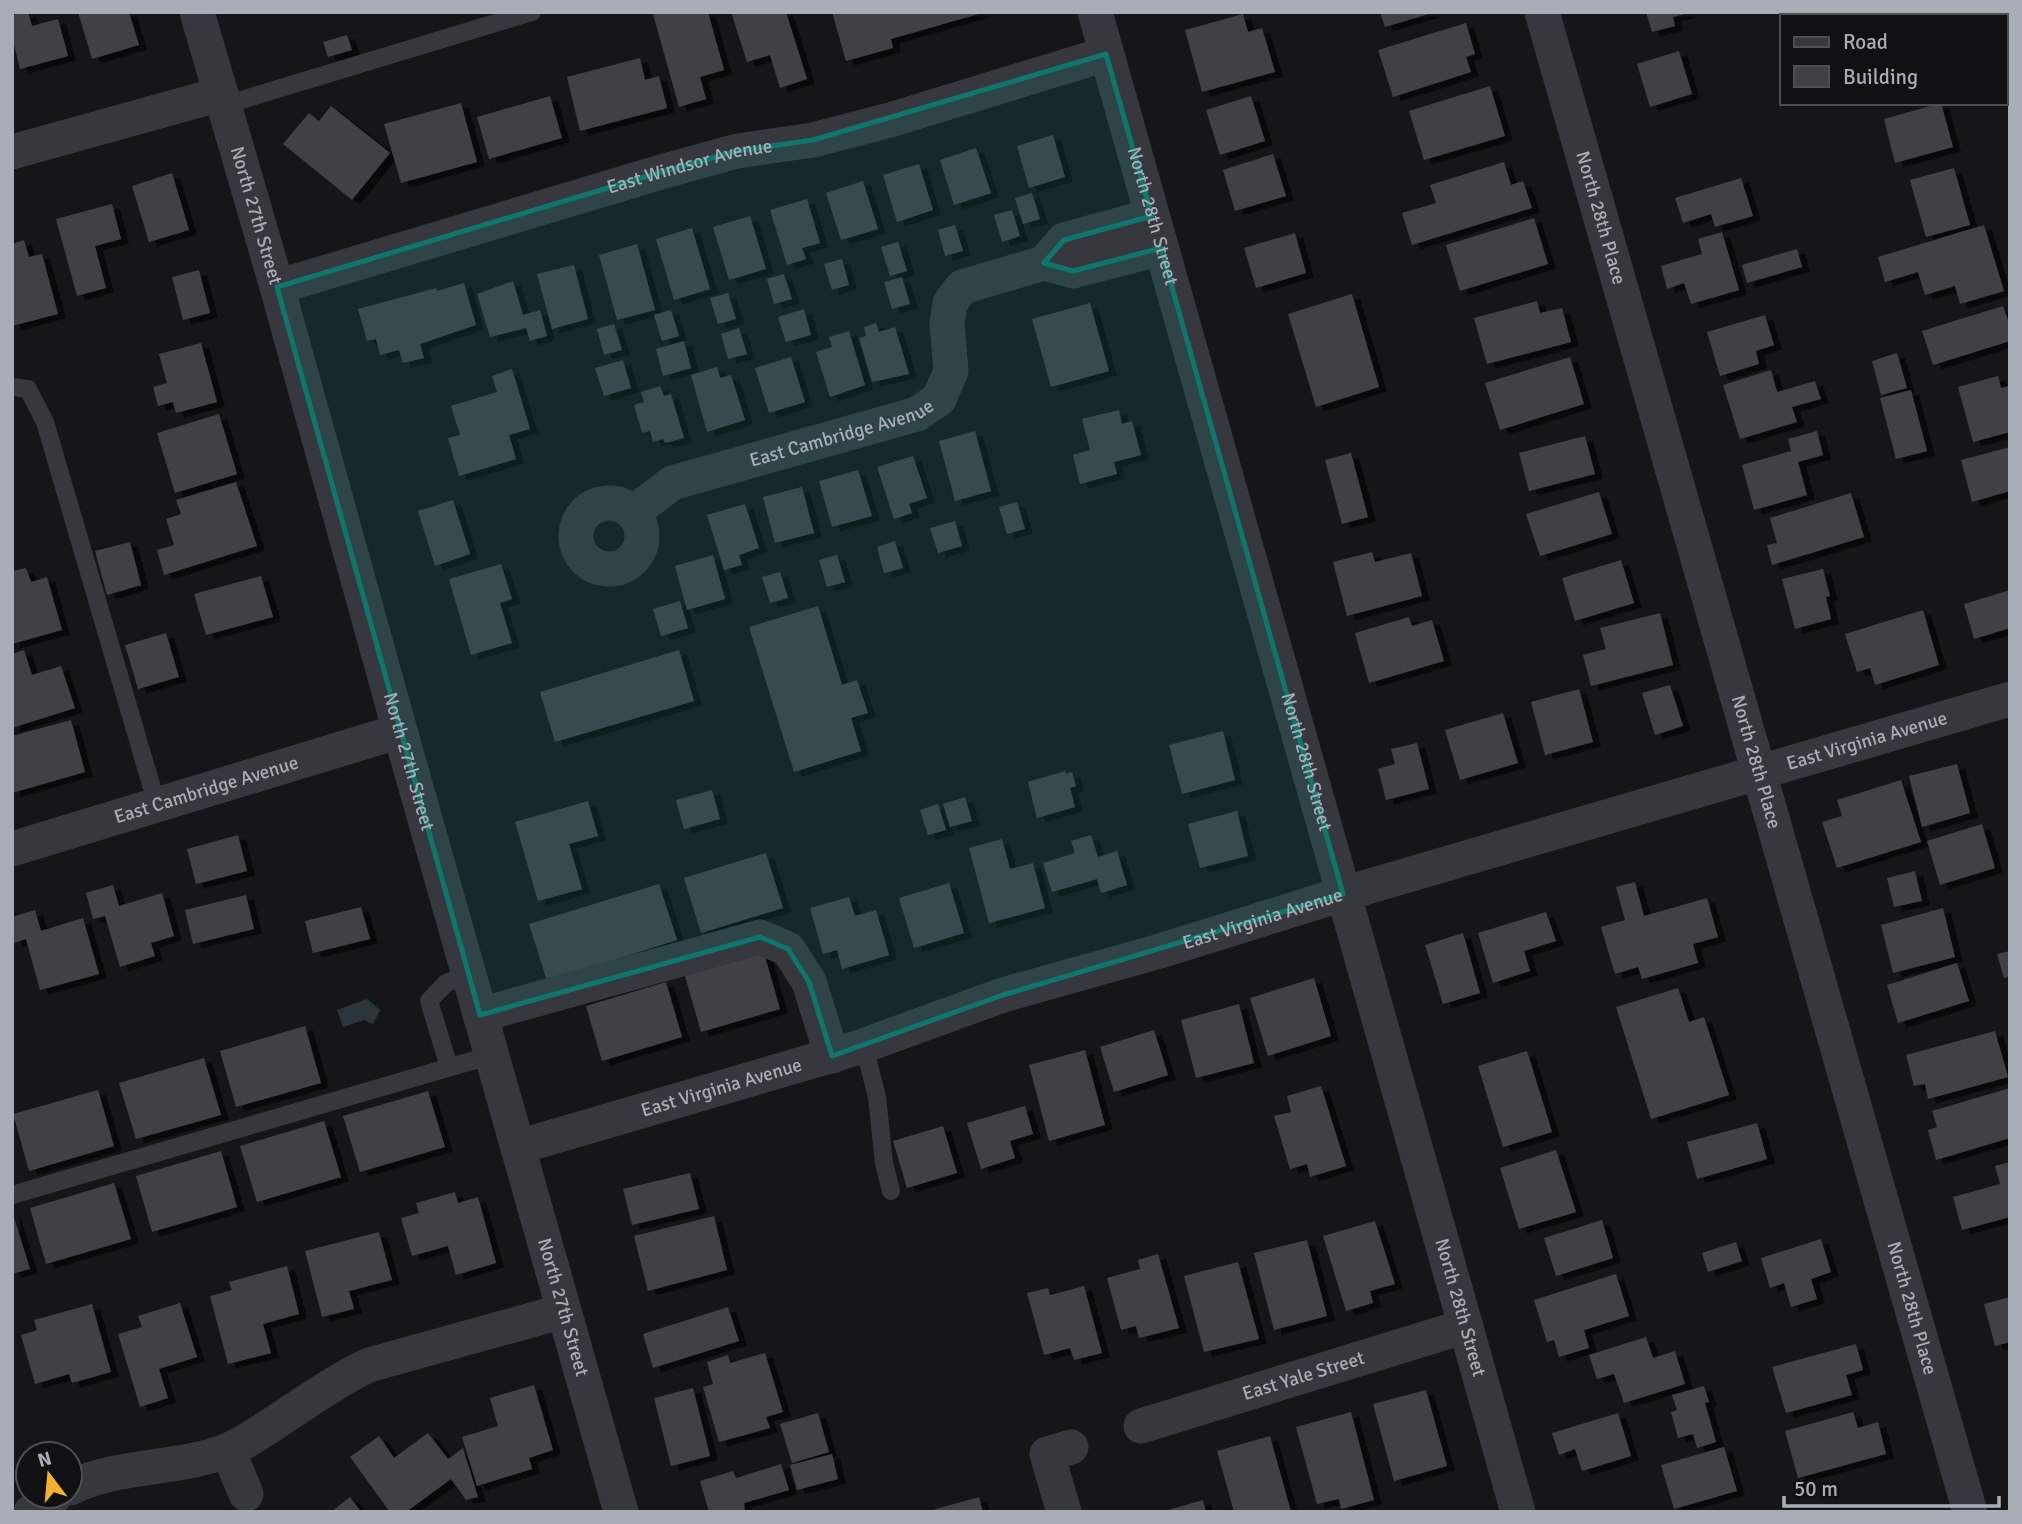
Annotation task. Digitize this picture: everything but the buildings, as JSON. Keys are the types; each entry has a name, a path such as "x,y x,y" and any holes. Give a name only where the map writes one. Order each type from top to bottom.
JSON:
{"street":[{"name":"North 27th Street","path":"197,12 277,287 621,1512"},
{"name":"North 28th Street","path":"1095,12 1518,1512"},
{"name":"North 28th Place","path":"1542,12 1970,1512"},
{"name":"East Windsor Avenue","path":"277,287 661,172 737,151 813,140 890,120 1106,54"},
{"path":"12,152 223,99"},
{"name":"East Cambridge Avenue","path":"633,513 672,483 917,414 939,399 951,371 947,323 950,303 962,287 1044,263 1064,240 1156,232"},
{"name":"East Virginia Avenue","path":"518,1146 848,1051 1003,995 2010,699"},
{"name":"East Cambridge Avenue","path":"12,849 400,731"},
{"path":"481,1015 760,937 788,949 848,1051"},
{"path":"84,1481 186,1462 228,1450 345,1376 369,1365 564,1311"},
{"name":"East Yale Street","path":"1141,1426 1466,1326"},
{"path":"1064,1512 1047,1454 1071,1447"},
{"path":"228,1450 246,1494"}],"lane":[{"path":"223,99 532,12"},
{"path":"12,387 28,389 45,422 157,805"},
{"path":"449,1067 429,1001 445,984 468,973"},
{"path":"848,1051 877,1097 884,1163 891,1191"},
{"path":"12,1195 492,1055"}],"highlighted area":[{"path":"1106,54 1152,216 1064,240 1044,263 1073,271 1161,248 1343,894 1003,995 832,1056 809,982 788,949 760,937 480,1015 277,287 661,172 737,151 813,140"}],"shaded area":[{"path":"367,999 380,1010 373,1024 364,1020 343,1027 337,1010"}]}
